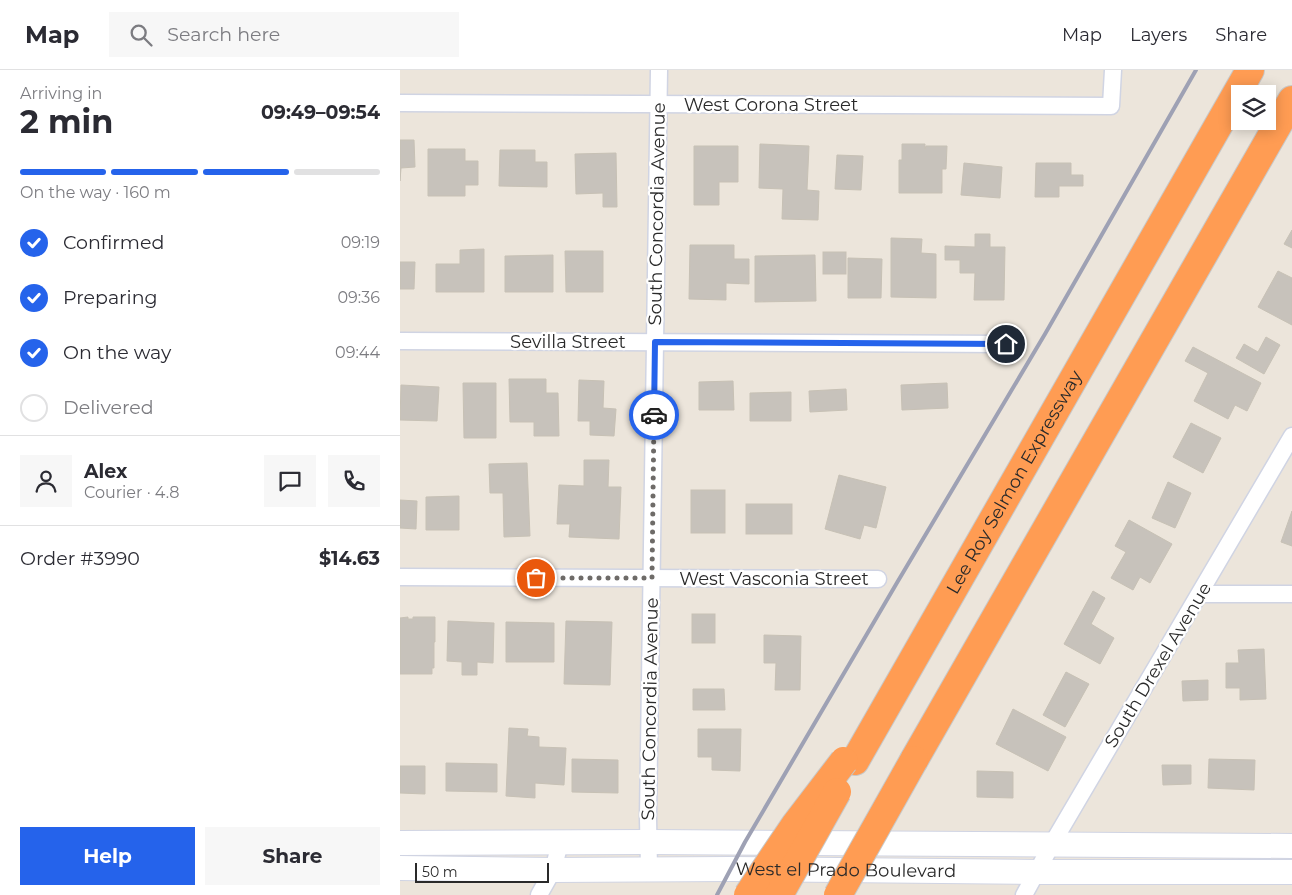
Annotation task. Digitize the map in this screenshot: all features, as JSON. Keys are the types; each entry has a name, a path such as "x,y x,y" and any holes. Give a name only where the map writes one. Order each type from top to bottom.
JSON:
{"highway":[{"name":"Lee Roy Selmon Expressway","path":"779,895 855,754 1250,70"},
{"path":"838,895 1292,100"},
{"path":"748,895 795,825 855,754"}],"street":[{"name":"South Concordia Avenue","path":"649,869 659,70"},
{"name":"West Corona Street","path":"400,104 1112,106 1113,70"},
{"name":"Sevilla Street","path":"400,341 1006,344"},
{"name":"South Drexel Avenue","path":"1024,895 1052,844 1292,436"},
{"name":"West Vasconia Street","path":"400,577 878,579"},
{"path":"1200,594 1292,594"},
{"name":"West el Prado Boulevard","path":"400,843 648,842 1292,846"},
{"path":"539,895 553,870 560,843"},
{"name":"West el Prado Boulevard","path":"400,868 1292,872"}],"building":[{"path":"400,140 414,140 415,167 401,168 400,181"},
{"path":"760,144 809,146 807,190 819,191 818,220 782,219 783,189 759,188"},
{"path":"902,144 925,144 925,149 926,146 947,146 946,169 942,169 942,193 899,193 899,160 902,160"},
{"path":"694,146 738,146 738,182 719,182 719,205 694,205"},
{"path":"428,149 465,149 465,161 478,161 478,185 465,185 465,196 428,196"},
{"path":"500,150 535,150 535,162 547,162 547,187 499,186"},
{"path":"616,153 617,207 603,207 603,193 576,194 575,154"},
{"path":"837,155 863,156 861,190 835,189"},
{"path":"964,163 1002,167 1000,198 961,195"},
{"path":"1036,163 1071,163 1071,175 1083,175 1083,186 1059,186 1059,197 1035,197"},
{"path":"1292,230 1292,248 1284,244"},
{"path":"975,234 990,234 990,247 1005,247 1004,300 974,300 975,273 960,273 960,260 945,260 945,246 975,247"},
{"path":"891,238 922,239 921,253 936,254 936,298 891,297"},
{"path":"690,245 734,245 734,259 749,259 749,284 726,283 726,300 689,299"},
{"path":"484,249 484,292 436,292 436,264 460,264 460,250"},
{"path":"565,251 603,251 603,292 566,292"},
{"path":"823,252 846,252 846,274 823,274"},
{"path":"553,255 553,292 505,292 505,256"},
{"path":"815,255 816,301 755,302 755,256"},
{"path":"848,258 882,259 881,298 848,298"},
{"path":"400,262 415,262 414,289 400,289"},
{"path":"1278,271 1292,278 1292,325 1258,307"},
{"path":"1266,337 1280,345 1264,374 1236,358 1244,344 1258,352"},
{"path":"1193,347 1261,383 1247,411 1235,405 1228,419 1194,401 1208,373 1185,361"},
{"path":"509,379 546,379 546,393 558,393 559,436 534,436 534,422 510,422"},
{"path":"579,380 604,381 603,408 616,409 614,436 590,435 590,421 578,421"},
{"path":"733,381 734,410 699,410 699,382"},
{"path":"463,383 496,383 496,438 464,438"},
{"path":"947,383 948,408 902,410 901,385"},
{"path":"401,385 439,387 437,421 400,420"},
{"path":"846,389 847,410 810,412 809,391"},
{"path":"791,392 791,421 750,421 750,393"},
{"path":"1191,423 1221,438 1203,473 1173,457"},
{"path":"584,460 609,460 608,487 621,487 619,539 569,537 570,524 557,524 559,485 584,486"},
{"path":"527,463 530,536 504,537 503,493 490,493 489,464"},
{"path":"839,475 886,487 876,528 864,525 860,539 825,529"},
{"path":"1168,482 1191,493 1175,528 1152,518"},
{"path":"691,490 725,490 725,533 691,533"},
{"path":"459,496 459,530 426,530 426,497"},
{"path":"400,500 417,501 416,529 400,528"},
{"path":"746,504 792,504 792,534 746,534"},
{"path":"1292,511 1292,546 1281,542"},
{"path":"1129,520 1172,544 1150,583 1140,577 1133,590 1111,578 1126,552 1115,546"},
{"path":"1093,591 1105,598 1091,624 1114,638 1100,664 1064,644"},
{"path":"692,614 715,614 715,643 692,643"},
{"path":"408,617 408,619 413,619 413,617 435,617 434,668 432,668 432,674 400,674 400,618"},
{"path":"448,621 494,623 493,663 477,662 477,675 462,675 462,662 447,661"},
{"path":"566,621 612,622 610,685 564,684"},
{"path":"506,622 554,623 554,662 506,662"},
{"path":"764,635 801,636 800,690 775,690 776,663 764,663"},
{"path":"1264,649 1266,699 1240,700 1240,688 1226,688 1226,663 1239,663 1238,650"},
{"path":"1066,672 1089,684 1065,727 1043,715"},
{"path":"1208,680 1208,700 1183,701 1182,681"},
{"path":"693,689 724,689 725,710 693,710"},
{"path":"1013,709 1066,737 1048,771 996,744"},
{"path":"509,728 528,729 527,736 539,737 539,747 566,748 564,785 535,783 535,798 506,796"},
{"path":"698,729 741,729 740,771 712,770 712,757 698,757"},
{"path":"572,759 618,760 618,793 572,792"},
{"path":"1209,759 1255,760 1254,790 1208,788"},
{"path":"446,763 497,764 497,792 446,791"},
{"path":"1162,765 1191,765 1191,784 1163,785"},
{"path":"400,766 425,766 425,794 400,793"},
{"path":"977,771 1013,772 1013,798 977,797"}],"railway":[{"path":"717,895 745,842 1045,334 1196,70"}],"way so far":[{"path":"536,578 652,578 654,415"}],"route":[{"path":"654,415 655,342 1006,344"}]}
